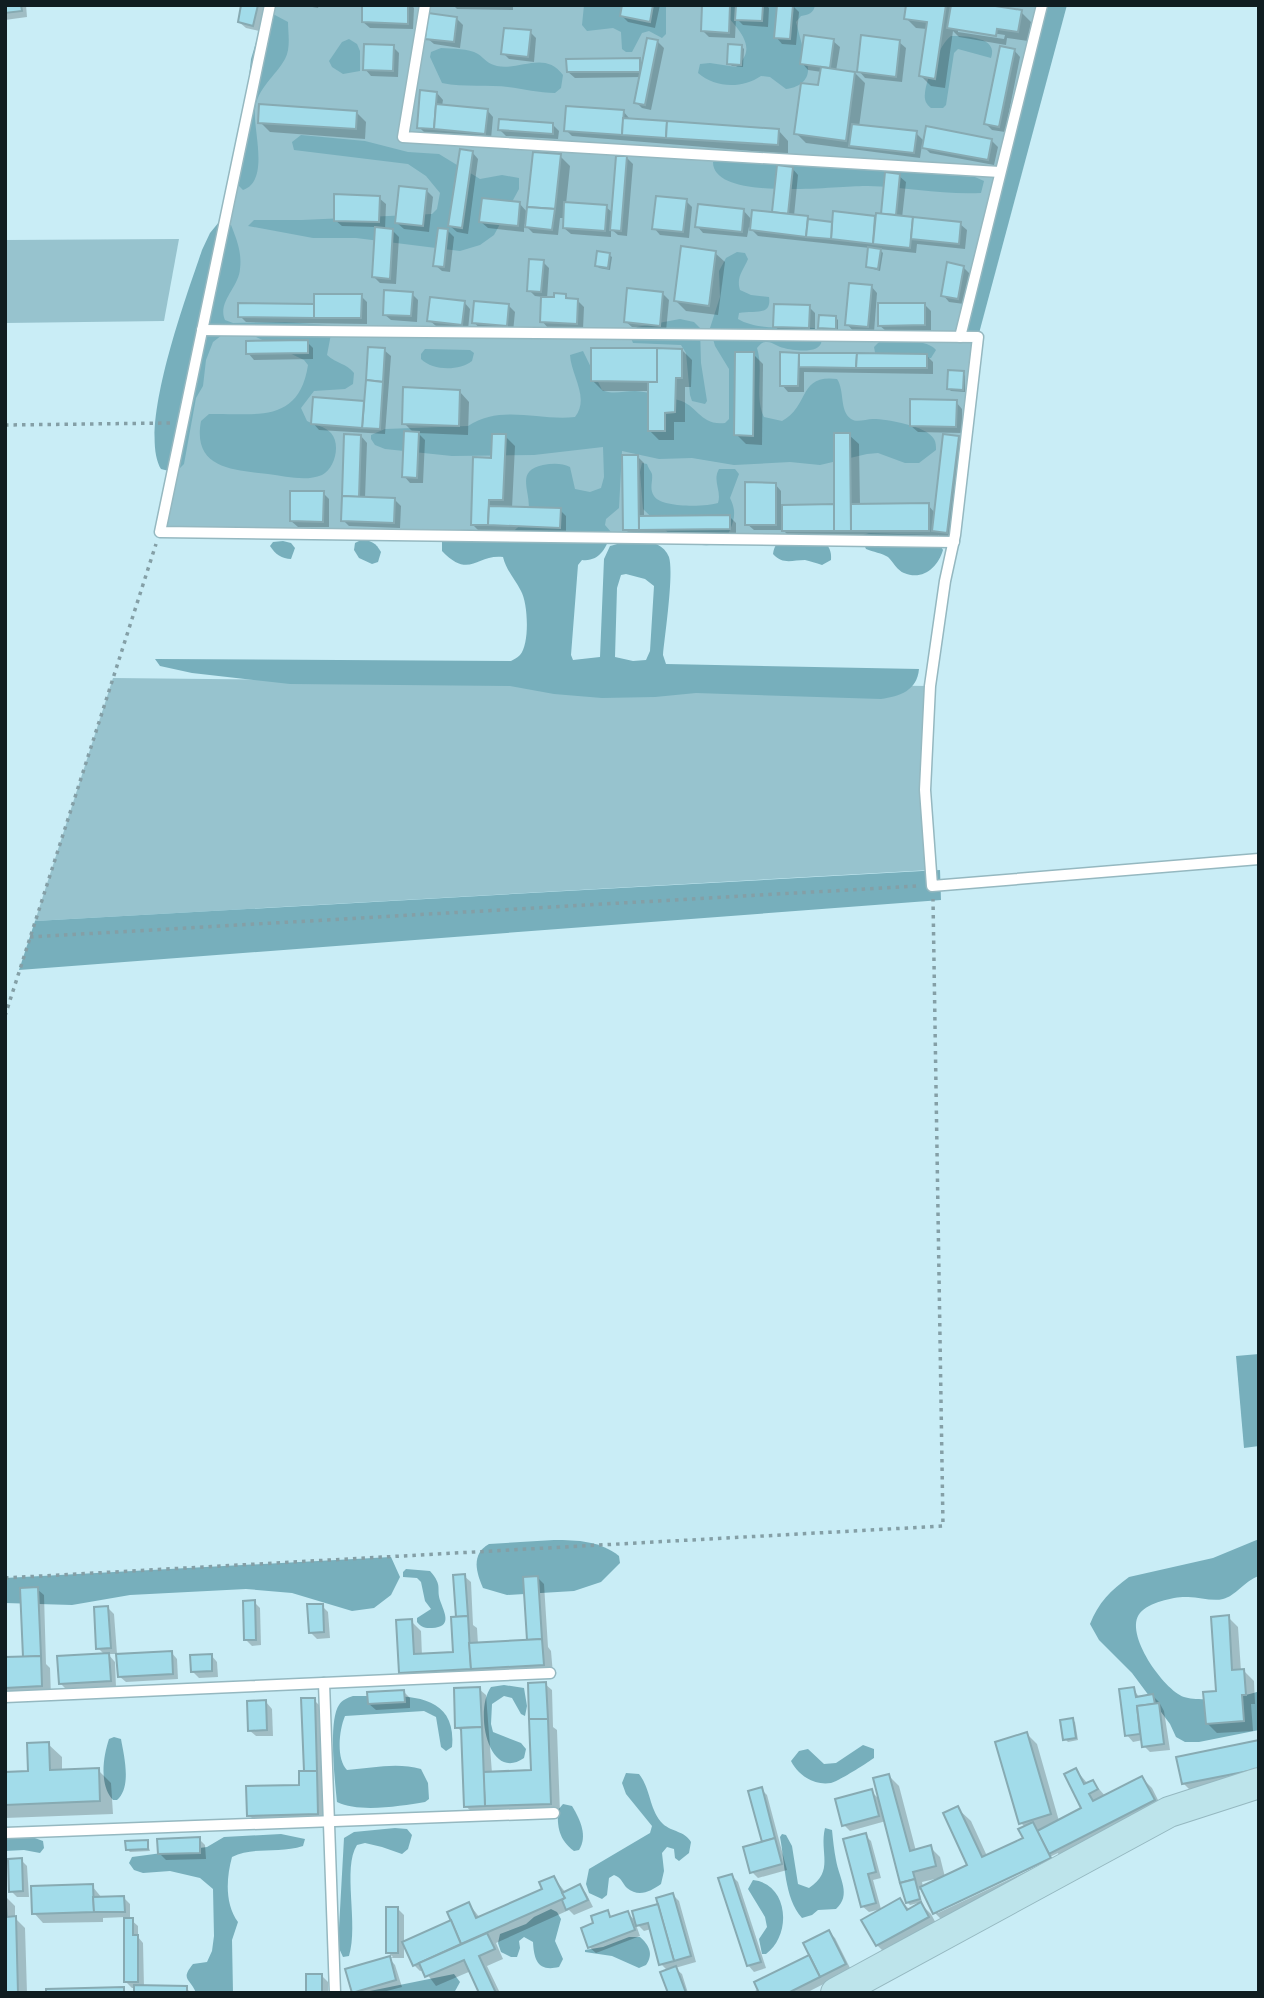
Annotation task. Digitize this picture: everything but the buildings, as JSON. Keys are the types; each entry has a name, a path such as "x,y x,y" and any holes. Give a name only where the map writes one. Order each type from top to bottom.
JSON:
{"main road":[{"path":"836,1993 1169,1812 1259,1783"}],"lane":[{"path":"270,5 160,532 954,542"},
{"path":"425,5 404,136 1000,172"},
{"path":"960,337 1042,5"},
{"path":"202,330 978,337 954,542 945,581 930,686 925,790 932,886 1259,859"},
{"path":"5,1697 550,1673"},
{"path":"324,1683 335,1993"},
{"path":"5,1833 554,1814"}],"path":[{"path":"5,425 183,423"},
{"path":"5,1016 160,532"},
{"path":"5,1578 943,1526 932,886 30,937"}],"shaded area":[{"path":"270,5 1042,5 978,337 954,542 160,532"},
{"path":"584,5 666,5 666,34 662,38 649,31 642,33 632,52 626,52 622,49 621,32 613,28 587,31 582,25"},
{"path":"719,5 815,5 812,12 801,16 796,22 808,68 805,80 786,89 770,77 761,76 746,83 729,85 712,82 698,73 700,64 736,67 746,50 742,34"},
{"path":"1042,5 1067,5 978,337 960,337"},
{"path":"273,14 288,22 288,50 285,59 256,102 258,166 251,185 243,190 239,186 240,120 251,59 263,19"},
{"path":"951,36 972,37 986,42 992,51 991,58 958,49 954,53 946,105 943,108 931,108 925,98 926,87 938,54"},
{"path":"349,39 357,44 360,51 360,71 343,74 332,67 329,61 342,42"},
{"path":"441,48 474,52 497,66 540,62 548,64 563,75 561,88 555,93 547,93 501,86 442,83 430,57 431,52"},
{"path":"301,135 365,141 408,152 439,154 480,179 502,175 519,178 519,189 494,235 480,245 460,251 356,238 313,238 248,226 254,220 432,214 437,209 440,193 426,176 408,164 294,150 292,142"},
{"path":"719,159 975,177 984,181 981,193 868,186 807,189 755,187 733,183 719,175 713,162"},
{"path":"219,222 231,225 240,257 239,276 224,307 225,320 233,323 286,322 327,325 331,334 327,355 354,373 353,384 345,389 314,391 301,408 307,421 326,429 336,443 333,462 322,475 295,478 242,471 218,464 209,458 203,449 200,437 201,421 209,414 272,412 285,407 295,398 303,384 308,365 304,360 252,335 222,335 213,342 206,360 203,386 196,398 184,464 169,471 161,469 155,450 159,394 176,329 202,250"},
{"path":"179,239 164,321 5,323 5,240"},
{"path":"737,252 745,253 748,259 739,278 740,290 751,295 769,297 768,308 739,313 738,319 765,327 814,328 821,337 819,347 814,349 801,351 767,342 757,348 760,401 764,417 782,421 791,415 816,381 837,379 843,406 851,419 887,420 915,427 930,434 935,440 936,450 919,463 905,463 878,453 820,465 790,462 734,465 692,458 659,459 622,451 619,508 606,519 605,525 611,532 607,543 598,556 582,560 578,565 571,655 573,660 600,657 604,559 610,546 643,541 659,545 669,557 670,590 663,655 666,664 919,669 915,683 906,691 881,699 696,693 602,698 554,694 510,686 290,684 192,673 160,666 155,659 511,661 518,657 525,642 525,605 521,591 503,557 460,564 442,551 442,541 450,531 514,531 528,514 526,478 534,468 543,465 570,467 575,489 590,492 601,488 604,477 603,447 534,455 452,456 385,449 375,445 371,435 385,429 468,426 493,416 575,417 581,402 570,355 583,351 602,390 668,397 685,403 710,421 725,423 729,419 729,369 715,346 710,328 720,297 719,271 726,258","holes":["621,575 645,579 654,586 650,651 646,660 633,661 615,657 617,588"]},
{"path":"680,319 694,322 700,328 701,363 707,401 705,404 692,401 686,353 681,345 633,343 631,338 637,327"},
{"path":"889,340 927,344 936,350 931,358 887,362 876,358 874,347 879,342"},
{"path":"425,349 470,350 474,353 472,361 460,367 439,368 421,359"},
{"path":"642,463 647,464 652,474 651,488 658,500 684,505 718,503 716,478 719,469 735,469 739,474 730,498 734,518 726,538 712,545 696,544 672,535 660,526 643,509 640,472"},
{"path":"869,533 928,535 936,538 943,550 929,571 911,575 900,570 883,554 866,549 860,536"},
{"path":"803,535 814,537 827,545 831,560 822,565 805,560 784,561 773,554 774,548 783,538"},
{"path":"361,540 370,541 377,546 381,552 378,562 372,564 359,558 354,550 355,543"},
{"path":"273,542 291,543 295,548 291,559 279,556 270,546"},
{"path":"113,678 930,686 930,870 35,921"},
{"path":"940,870 941,900 19,970 35,921"},
{"path":"1259,1354 1259,1446 1244,1448 1236,1356"},
{"path":"1259,1539 1259,1576 1232,1595 1218,1600 1185,1597 1161,1601 1144,1609 1136,1622 1141,1647 1148,1660 1166,1684 1184,1697 1222,1699 1259,1691 1259,1730 1199,1742 1185,1742 1176,1737 1170,1724 1132,1673 1099,1640 1090,1624 1106,1598 1129,1577 1213,1558"},
{"path":"554,1540 596,1544 619,1556 620,1563 601,1582 574,1591 507,1595 483,1588 478,1576 477,1558 483,1548 489,1544"},
{"path":"391,1557 400,1577 391,1595 374,1608 352,1611 292,1593 246,1589 130,1595 72,1605 5,1603 5,1578"},
{"path":"406,1569 430,1571 434,1576 445,1623 438,1627 425,1628 417,1622 417,1618 431,1609 425,1601 421,1582 417,1578 403,1577"},
{"path":"504,1685 524,1688 527,1706 525,1716 512,1698 504,1696 492,1704 493,1732 521,1743 526,1749 524,1758 512,1763 501,1761 493,1753 484,1726 486,1698 491,1687"},
{"path":"353,1696 403,1696 420,1699 434,1704 445,1713 451,1727 452,1747 446,1751 441,1747 436,1717 424,1711 345,1716 341,1729 341,1759 347,1770 394,1766 421,1769 428,1783 429,1799 425,1802 368,1808 337,1802 334,1724 339,1705"},
{"path":"109,1739 121,1739 126,1771 122,1794 117,1800 113,1800 109,1794 104,1779 105,1754"},
{"path":"863,1745 874,1749 874,1758 831,1783 819,1783 807,1778 791,1761 799,1751 808,1749 824,1764 836,1763"},
{"path":"626,1773 639,1774 658,1818 691,1842 689,1853 679,1861 675,1858 674,1849 667,1847 662,1853 664,1871 661,1884 645,1892 631,1891 614,1875 609,1878 607,1895 602,1899 589,1893 586,1884 589,1869 650,1833 652,1826 626,1794 622,1783"},
{"path":"563,1804 572,1806 580,1822 583,1839 579,1850 574,1851 569,1847 560,1833 558,1810"},
{"path":"825,1828 832,1830 843,1898 836,1909 818,1910 802,1918 788,1890 780,1837 782,1834 786,1835 792,1846 798,1884 809,1888 817,1882 824,1868"},
{"path":"407,1829 412,1835 408,1849 402,1854 365,1843 357,1845 351,1868 352,1943 349,1956 343,1957 338,1946 344,1838 354,1832"},
{"path":"281,1834 305,1839 303,1846 249,1852 232,1857 228,1891 238,1922 232,1940 233,1993 196,1993 187,1979 187,1973 193,1964 207,1962 212,1951 213,1889 200,1878 170,1871 143,1873 134,1870 129,1863 132,1857 207,1847 224,1837"},
{"path":"32,1837 43,1841 44,1848 40,1853 5,1851 5,1839"},
{"path":"753,1880 774,1891 783,1911 780,1935 766,1954 762,1954 759,1939 767,1927 765,1917 748,1889"},
{"path":"551,1909 557,1912 561,1919 555,1941 563,1959 559,1967 546,1968 538,1963 533,1942 524,1937 519,1941 517,1957 501,1952 498,1943 500,1934 526,1924"},
{"path":"629,1937 640,1937 648,1946 650,1957 646,1965 639,1968 612,1956 585,1952 585,1950 603,1947"},
{"path":"454,1974 460,1982 454,1993 360,1993"}]}
